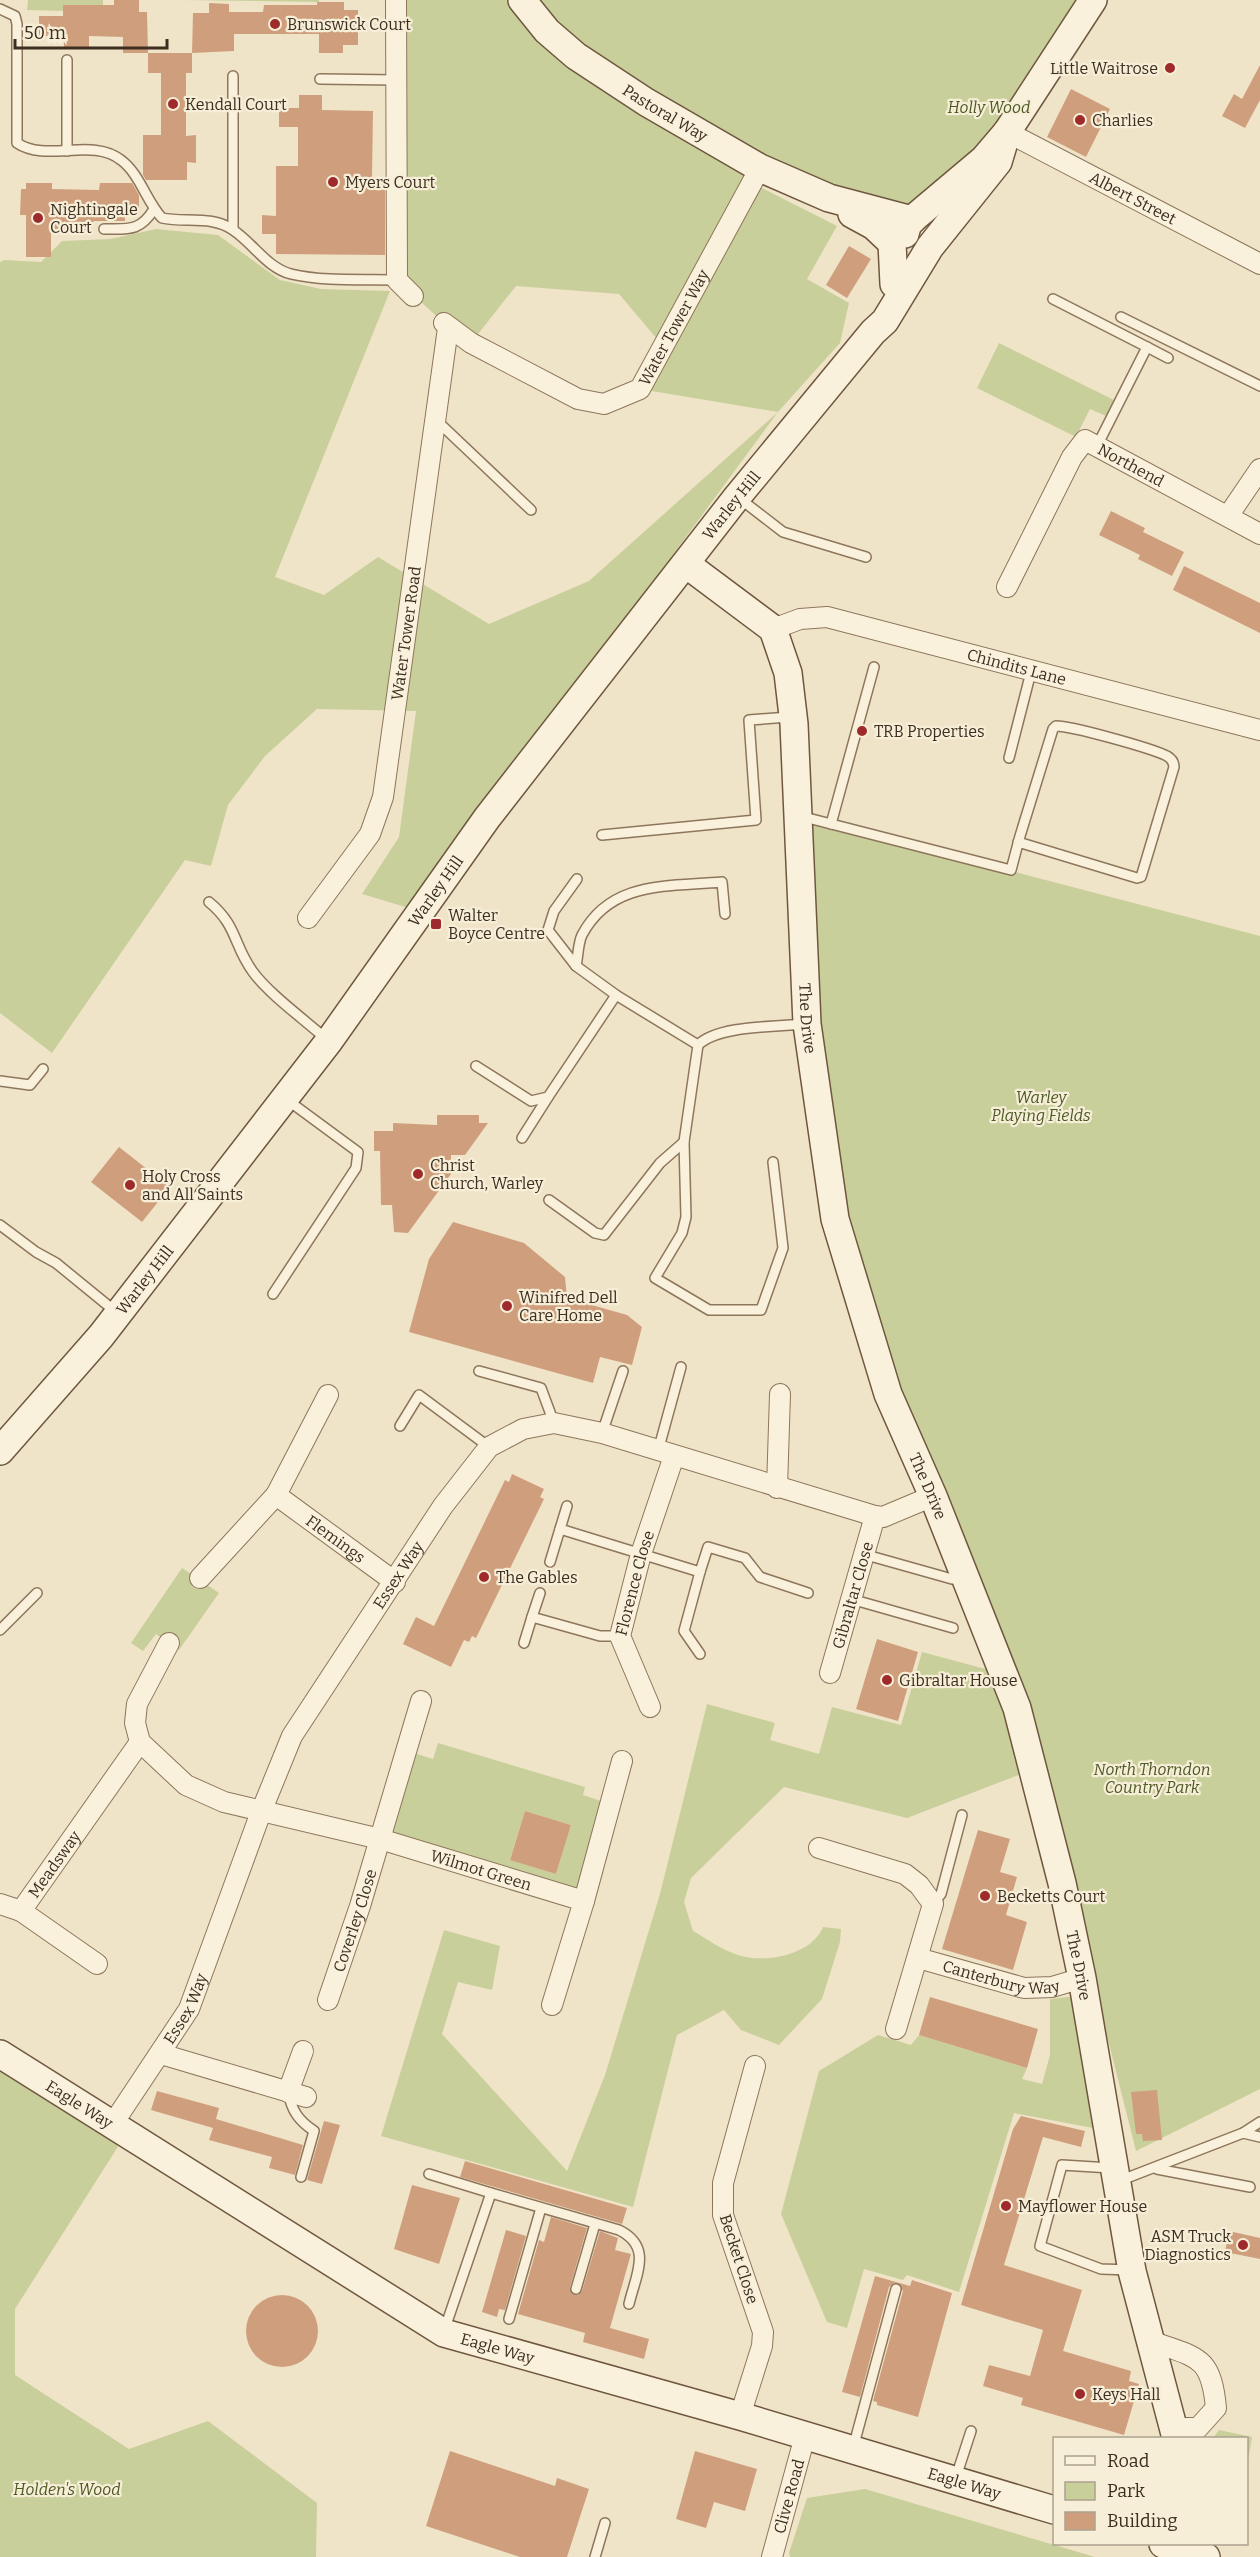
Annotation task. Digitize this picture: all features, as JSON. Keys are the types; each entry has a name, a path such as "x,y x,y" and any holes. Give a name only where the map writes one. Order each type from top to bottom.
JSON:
{"street":[{"path":"396,0 397,280 413,296"},
{"name":"Pastoral Way","path":"522,0 546,31 576,56 646,102 760,168 829,198"},
{"name":"Warley Hill","path":"873,332 917,234 998,162 1007,132 1093,0"},
{"name":"Albert Street","path":"1007,132 1260,264"},
{"name":"Water Tower Way","path":"446,326 578,399 604,404 640,389 760,168"},
{"path":"829,198 917,234"},
{"path":"829,198 848,213 872,225 917,234"},
{"path":"872,225 892,243 894,284"},
{"name":"Warley Hill","path":"0,1450 118,1314 329,1041 487,818 737,497 873,332 885,321 917,234"},
{"name":"Water Tower Road","path":"308,918 370,834 383,797 446,326"},
{"name":"Northend","path":"1007,587 1072,457 1085,440 1260,534"},
{"path":"1228,516 1260,469"},
{"path":"686,564 773,629"},
{"name":"Chindits Lane","path":"773,629 800,619 827,617 1260,730"},
{"name":"The Drive","path":"773,629 788,672 798,815 807,1024 835,1219 888,1394 933,1496 1017,1708 1062,1883 1083,1978 1132,2271 1175,2433"},
{"path":"777,1488 780,1394"},
{"path":"200,1578 276,1495 328,1395"},
{"name":"Essex Way","path":"112,2125 189,2009 261,1812 292,1736 344,1653 395,1582 443,1506 489,1447 523,1429 554,1423 602,1433 874,1516"},
{"name":"Florence Close","path":"650,1707 620,1636 666,1453"},
{"name":"Flemings","path":"276,1495 395,1582"},
{"path":"874,1516 883,1517 933,1496"},
{"name":"Gibraltar Close","path":"830,1673 874,1516"},
{"path":"169,1643 137,1704 135,1723 140,1742 186,1785 224,1802 261,1812"},
{"path":"380,1839 421,1701"},
{"name":"Meadsway","path":"97,1964 21,1911 140,1742"},
{"path":"552,2005 584,1901 622,1761"},
{"name":"Wilmot Green","path":"261,1812 380,1839 584,1901"},
{"name":"Coverley Close","path":"328,2000 380,1839"},
{"path":"819,1848 905,1874 919,1885 933,1904 896,2029"},
{"path":"0,1904 21,1911"},
{"name":"Canterbury Way","path":"918,1958 1024,1988 1053,1987 1083,1978"},
{"path":"161,2054 297,2094 303,2051"},
{"name":"Eagle Way","path":"0,2054 444,2333 740,2416 1053,2510"},
{"name":"Becket Close","path":"740,2416 762,2346 763,2332 723,2215 723,2183 755,2066"},
{"path":"1151,2341 1200,2359 1214,2382 1216,2408 1198,2428 1175,2433"},
{"name":"Clive Road","path":"772,2557 805,2436"},
{"path":"1166,2545 1206,2557"}],"lane":[{"path":"0,9 15,16 17,24 17,143 28,150 98,151 121,159 162,218 177,221 214,222 233,229 263,257 289,273 397,280"},
{"path":"66,151 68,60"},
{"path":"233,76 233,229"},
{"path":"320,78 397,80"},
{"path":"104,229 135,229 148,219 154,209"},
{"path":"1053,299 1168,358"},
{"path":"1121,317 1260,386"},
{"path":"1097,446 1147,347"},
{"path":"434,417 531,510"},
{"path":"737,497 783,532 866,557"},
{"path":"831,824 874,667"},
{"path":"1009,758 1031,672"},
{"path":"602,835 756,820 749,720 792,717"},
{"path":"798,815 1011,870 1018,842 1056,726 1158,753 1173,761 1174,767 1145,873 1141,877 1137,878 1018,842"},
{"path":"577,879 554,911 548,930 576,966 616,995 698,1045"},
{"path":"576,966 581,936 612,899 632,891 722,882 725,914"},
{"path":"209,902 230,923 240,951 255,976 329,1041"},
{"path":"522,1138 616,995"},
{"path":"773,1162 783,1248 761,1310 709,1310 655,1278 682,1233 686,1217 684,1142 698,1045 706,1037 724,1032 807,1024"},
{"path":"476,1066 531,1101 548,1097"},
{"path":"0,1081 30,1085 42,1070"},
{"path":"273,1294 356,1168 358,1152 284,1098"},
{"path":"549,1200 595,1233 604,1235 660,1163 684,1142"},
{"path":"0,1225 36,1252 56,1263 118,1314"},
{"path":"666,1453 681,1367"},
{"path":"480,1371 541,1388 554,1423"},
{"path":"602,1433 623,1371"},
{"path":"400,1426 419,1395 489,1447"},
{"path":"550,1562 567,1506"},
{"path":"560,1529 700,1572"},
{"path":"700,1654 684,1631 708,1547 745,1558 760,1576 808,1593"},
{"path":"863,1554 952,1579"},
{"path":"0,1630 37,1593"},
{"path":"524,1643 540,1593"},
{"path":"851,1599 953,1628"},
{"path":"532,1617 600,1636 620,1636"},
{"path":"933,1904 941,1894 962,1815"},
{"path":"297,2094 292,2110 300,2121 314,2131 301,2176"},
{"path":"1132,2271 1101,2269 1040,2246 1062,2165 1116,2175 1157,2169 1244,2133 1260,2122"},
{"path":"1244,2133 1260,2137"},
{"path":"1157,2169 1250,2187"},
{"path":"429,2174 596,2223 633,2238 641,2255 628,2304"},
{"path":"444,2333 491,2193"},
{"path":"509,2319 541,2208"},
{"path":"576,2289 596,2223"},
{"path":"852,2450 896,2289"},
{"path":"956,2479 971,2431"},
{"path":"595,2557 605,2523"}],"green space":[{"path":"28,0 103,0 103,12 27,10"},
{"path":"182,0 319,0 319,2"},
{"name":"Holly Wood","path":"396,0 1093,0 1007,132 894,216 761,168 752,183 837,226 807,279 849,303 840,343 778,412 640,389 663,346 619,294 516,286 471,343 444,323 397,280"},
{"path":"156,229 218,235 280,280 321,289 390,291 275,577 324,595 378,557 489,624 589,581 778,412 412,909 362,894 399,837 416,711 317,709 265,756 228,805 211,866 185,860 52,1053 0,1013 0,262 4,260 41,262 62,241 111,239"},
{"path":"999,343 1114,400 1106,416 1090,409 1076,437 977,388"},
{"name":"Warley Playing Fields","path":"797,815 1260,936 1260,2089 1136,2151 1024,1706 1034,1769 907,1818 784,1787 691,1878 684,1902 693,1931 732,1953 749,1958 786,1955 809,1944 823,1927 841,1929 840,1942 822,1999 779,2045 741,2030 724,2010 677,2035 633,2207 381,2136 444,1930 500,1946 492,1990 458,1982 442,2034 567,2171 605,2075 660,1894 707,1704 775,1723 770,1740 819,1754 832,1707 901,1725 922,1652 1004,1674 835,1219"},
{"path":"182,1568 219,1593 179,1650 156,1634 143,1651 131,1643"},
{"path":"438,1743 585,1787 583,1795 604,1802 581,1892 389,1834 414,1753 433,1759","holes":["525,1811 571,1825 556,1874 510,1859"]},
{"path":"1085,1995 1109,2131 1014,2113 959,2292 907,2275 903,2280 864,2269 847,2328 827,2322 781,2214 819,2071 878,2035 911,2045 919,2035 1027,2068 1022,2079 1042,2084 1050,2055 1050,1999"},
{"name":"Holden's Wood","path":"0,2054 126,2134 15,2309 15,2375 129,2449 208,2421 317,2503 316,2557 0,2557"},
{"path":"1219,2430 1252,2437 1248,2460 1248,2437 1214,2437"},
{"path":"865,2489 1095,2557 790,2557 789,2553 807,2498"}],"building":[{"path":"114,0 139,0 139,12 147,12 148,53 123,53 123,37 89,36 89,47 64,47 64,36 39,36 39,16 63,16 63,5 114,5"},
{"name":"Brunswick Court","path":"317,2 344,2 344,10 358,10 358,45 343,45 343,53 319,53 319,34 234,34 234,51 192,53 193,13 209,13 209,3 229,4 229,12 263,12 264,5 317,5"},
{"name":"Kendall Court","path":"148,53 192,53 192,73 186,73 186,136 196,135 196,163 187,162 187,180 146,180 143,175 143,135 161,135 161,73 148,73"},
{"path":"1260,65 1260,100 1245,128 1222,116 1234,94 1242,99"},
{"name":"Charlies","path":"1071,89 1110,109 1086,157 1047,137"},
{"name":"Myers Court","path":"299,95 322,95 322,110 373,111 372,178 385,179 385,255 276,254 276,234 262,234 262,215 276,216 276,166 298,166 298,127 279,127 279,108 299,108"},
{"name":"Nightingale Court","path":"26,183 52,183 52,189 99,190 100,183 132,183 139,195 139,214 125,214 125,221 94,221 83,234 76,229 51,229 51,257 26,257 26,215 20,215 21,189 26,189"},
{"path":"849,246 871,259 847,298 826,285"},
{"path":"1111,511 1145,528 1143,532 1184,552 1172,576 1138,559 1140,555 1099,535"},
{"path":"1184,566 1260,603 1260,633 1173,590"},
{"name":"Christ Church, Warley","path":"437,1115 479,1115 479,1123 488,1123 465,1155 451,1155 451,1174 408,1233 394,1232 392,1205 381,1205 380,1151 374,1151 374,1131 393,1131 393,1123 437,1125"},
{"name":"Holy Cross and All Saints","path":"119,1147 170,1187 142,1222 91,1182"},
{"name":"Winifred Dell Care Home","path":"453,1222 524,1243 565,1277 567,1298 627,1315 642,1327 632,1365 600,1357 593,1383 409,1332 429,1259"},
{"name":"The Gables","path":"512,1474 544,1489 540,1497 544,1499 476,1638 472,1636 469,1642 464,1640 451,1667 403,1644 416,1617 434,1626 505,1480 509,1482"},
{"name":"Gibraltar House","path":"877,1639 918,1652 898,1721 856,1709"},
{"path":"525,1811 571,1825 556,1874 510,1860"},
{"name":"Becketts Court","path":"978,1830 1010,1839 1000,1872 1017,1877 1006,1915 1027,1922 1013,1970 942,1949"},
{"path":"930,1997 1038,2029 1027,2068 919,2035"},
{"path":"1157,2090 1162,2140 1143,2141 1142,2134 1136,2134 1131,2092"},
{"path":"157,2091 219,2108 216,2119 303,2145 295,2175 269,2168 272,2157 209,2140 213,2128 151,2110"},
{"path":"1021,2116 1085,2131 1081,2147 1043,2137 1004,2265 1082,2290 1063,2351 1131,2371 1129,2381 1139,2384 1124,2435 1021,2405 1023,2398 983,2386 989,2365 1030,2376 1043,2330 961,2305 1013,2129"},
{"path":"324,2121 340,2125 322,2184 307,2180"},
{"path":"465,2161 627,2208 622,2224 460,2177"},
{"path":"412,2185 460,2198 439,2264 394,2249"},
{"path":"551,2217 587,2228 570,2287 574,2295 582,2291 600,2231 618,2238 615,2250 631,2254 610,2328 649,2339 644,2359 583,2342 585,2333 518,2314 539,2240 544,2242"},
{"path":"506,2230 526,2236 505,2310 499,2309 497,2317 482,2312"},
{"name":"ASM Truck Diagnostics","path":"1229,2231 1260,2238 1260,2259 1225,2252"},
{"path":"875,2276 910,2286 912,2280 952,2293 918,2417 877,2405 877,2402 873,2401 903,2291 898,2283 889,2287 860,2397 842,2392"},
{"path":"282,2295 302,2301 312,2311 318,2331 312,2351 302,2361 282,2367 262,2361 252,2351 246,2331 252,2311 262,2301"},
{"path":"450,2451 555,2486 557,2478 589,2489 567,2557 520,2557 426,2526"},
{"path":"695,2451 757,2469 745,2511 714,2502 706,2528 676,2519"}],"place":[{"name":"Brunswick Court","path":"275,24"},
{"name":"Little Waitrose","path":"1170,68"},
{"name":"Kendall Court","path":"173,104"},
{"name":"Charlies","path":"1080,120"},
{"name":"Myers Court","path":"333,182"},
{"name":"Nightingale Court","path":"38,218"},
{"name":"TRB Properties","path":"862,731"},
{"name":"Walter Boyce Centre","path":"436,924"},
{"name":"Christ Church, Warley","path":"418,1174"},
{"name":"Holy Cross and All Saints","path":"130,1185"},
{"name":"Winifred Dell Care Home","path":"507,1306"},
{"name":"The Gables","path":"484,1577"},
{"name":"Gibraltar House","path":"887,1680"},
{"name":"Becketts Court","path":"985,1896"},
{"name":"Mayflower House","path":"1006,2206"},
{"name":"ASM Truck Diagnostics","path":"1243,2245"},
{"name":"Keys Hall","path":"1080,2394"}],"park label":[{"name":"North Thorndon Country Park","path":"1152,1778"}]}
